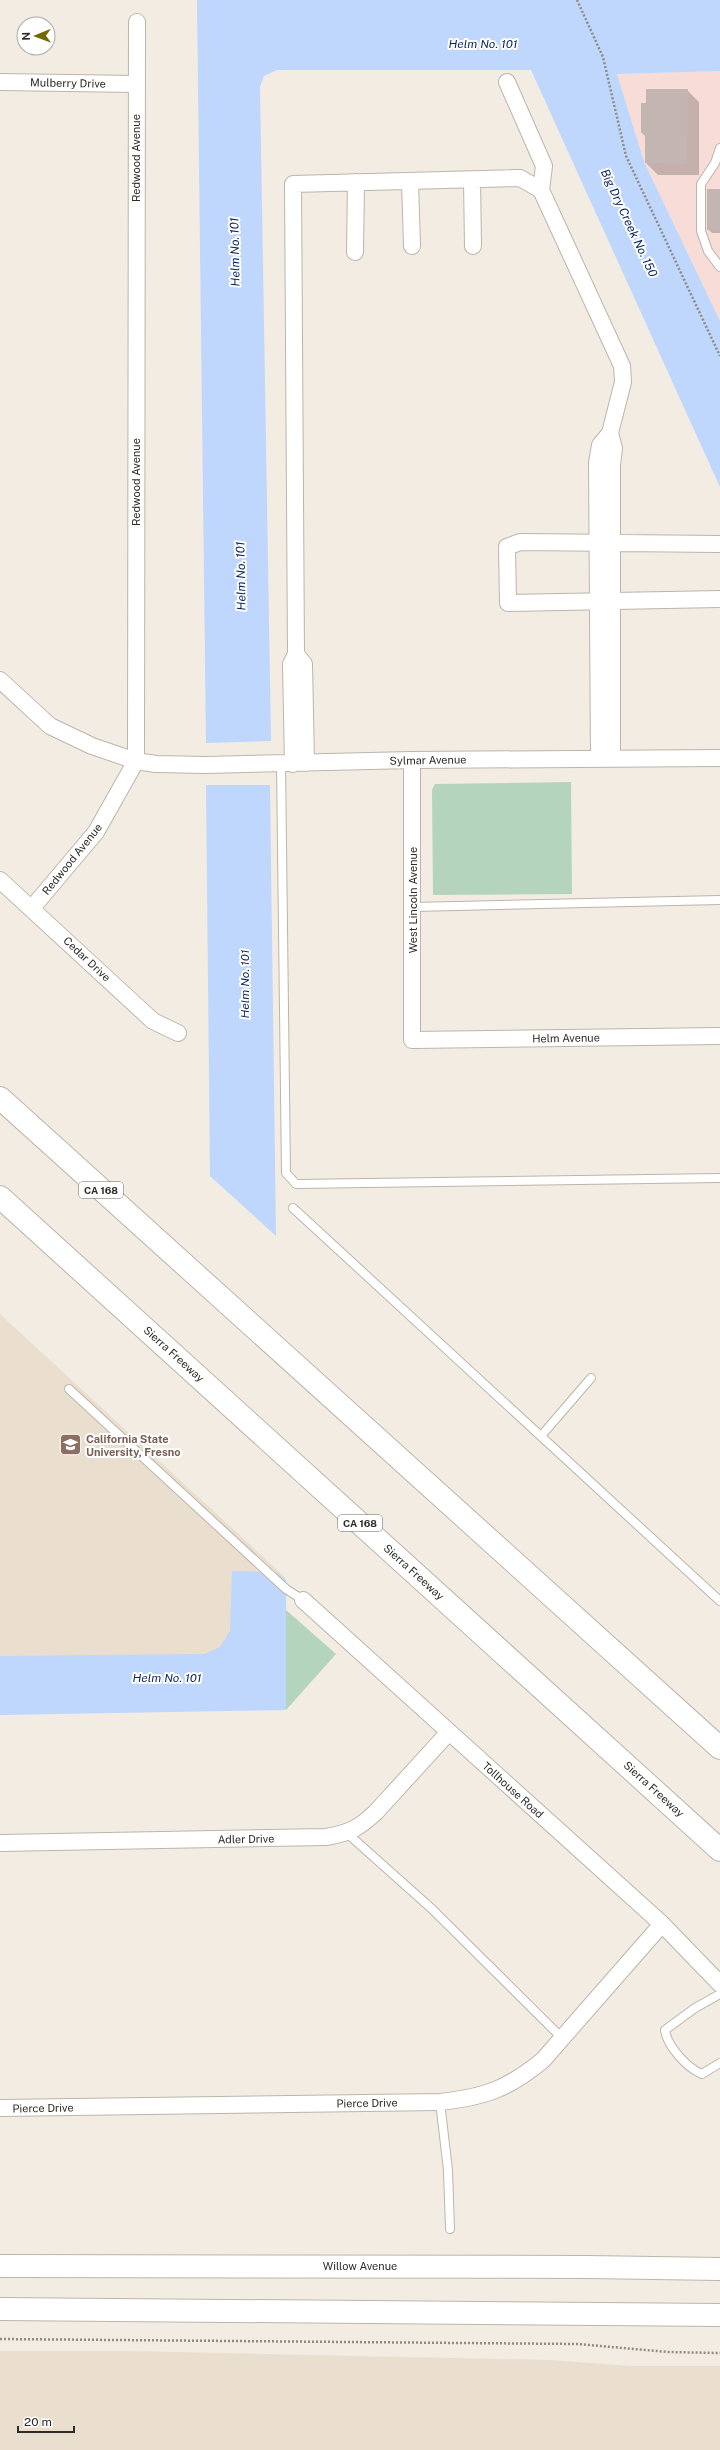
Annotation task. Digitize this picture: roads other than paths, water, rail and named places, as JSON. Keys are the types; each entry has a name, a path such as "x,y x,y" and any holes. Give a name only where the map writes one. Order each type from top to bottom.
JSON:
{"main road":[{"name":"CA 168","path":"0,1098 720,1748"},
{"name":"Sierra Freeway","path":"0,1197 720,1850"},
{"name":"Willow Avenue","path":"0,2266 587,2267 720,2269"},
{"path":"0,2309 720,2315"}],"street":[{"name":"Redwood Avenue","path":"32,908 96,832 136,761 137,22"},
{"name":"Mulberry Drive","path":"0,82 136,84"},
{"path":"507,82 544,166 541,190 622,366 624,382 610,433 600,445 597,463 604,542 606,759"},
{"path":"293,764 291,664 296,654 293,184 520,178 541,190"},
{"path":"472,180 473,246"},
{"path":"410,181 412,246"},
{"path":"355,252 356,182"},
{"path":"720,544 520,542 507,547 508,603 720,599"},
{"name":"Sylmar Avenue","path":"0,680 50,726 92,746 136,761 176,765 293,764 412,760 720,758"},
{"name":"West Lincoln Avenue","path":"412,760 412,1040"},
{"name":"Cedar Drive","path":"0,880 154,1021 178,1033"},
{"name":"Helm Avenue","path":"412,1040 720,1036"},
{"name":"Tollhouse Road","path":"303,1600 662,1924 720,1984"},
{"path":"348,1834 376,1812 450,1732"},
{"name":"Adler Drive","path":"0,1843 326,1837 348,1834"},
{"name":"Pierce Drive","path":"0,2108 440,2102 468,2099 489,2093 521,2078 543,2060 563,2039 662,1924"}],"lane":[{"path":"720,148 715,163 700,184 701,231 708,251 720,267"},
{"path":"293,764 286,1173 296,1184 720,1178"},
{"path":"413,907 720,900"},
{"path":"293,1208 720,1601"},
{"path":"541,1436 591,1378"},
{"path":"70,1389 286,1589 303,1600"},
{"path":"348,1834 432,1909 563,2039"},
{"path":"720,1994 695,2008 665,2030 666,2039 694,2071 702,2074 720,2062"},
{"path":"440,2102 448,2170 450,2229"}],"water":[{"path":"197,0 720,0 720,71 617,74 644,162 720,321 720,487 531,70 277,70 264,76 260,87 271,741 206,743"},
{"name":"Helm No. 101","path":"206,785 270,785 276,1236 210,1176"},
{"name":"Helm No. 101","path":"232,1571 276,1572 286,1580 286,1710 0,1715 0,1656 204,1654 220,1647 230,1631"}],"place":[{"name":"California State University, Fresno","path":"71,1445"}],"water label":[{"name":"Big Dry Creek No. 150","path":"629,223"}]}
